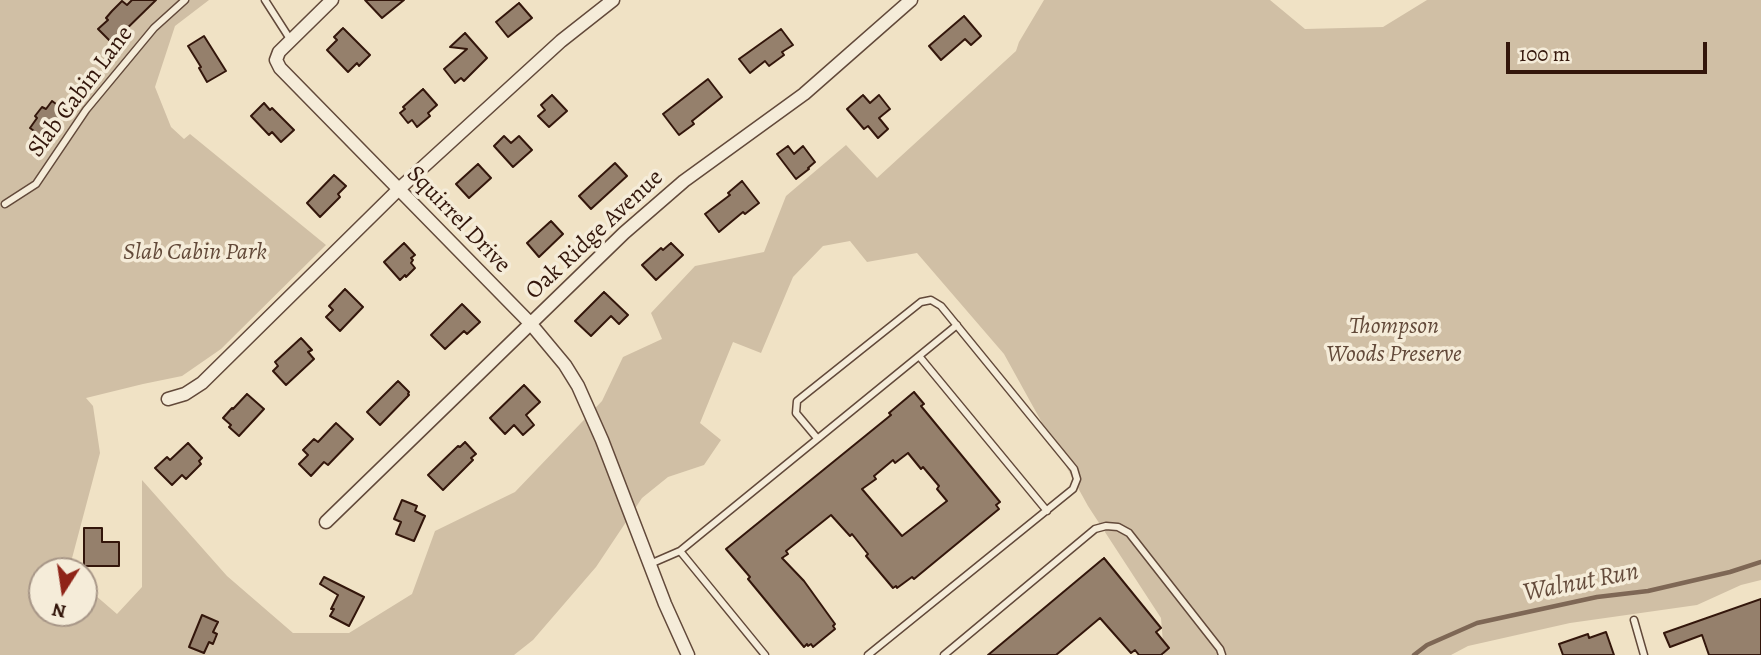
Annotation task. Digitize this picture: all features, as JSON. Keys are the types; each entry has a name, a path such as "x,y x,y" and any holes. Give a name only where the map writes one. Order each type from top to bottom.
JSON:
{"street":[{"path":"290,39 332,0"},
{"path":"168,398 185,394 202,383 399,190 561,41 612,0"},
{"name":"Oak Ridge Avenue","path":"326,522 624,233 684,181 804,94 911,0"},
{"name":"Squirrel Drive","path":"290,39 276,60 280,68 530,323 565,365 578,386 602,440 665,604 688,655"}],"lane":[{"name":"Slab Cabin Lane","path":"5,204 36,184 86,110 154,28 185,0"},
{"path":"265,0 290,39"},
{"path":"817,438 796,413 797,401 921,302 931,300 941,306 957,325 1074,469 1077,479 1073,489 868,655"},
{"path":"650,564 680,551 957,325"},
{"path":"919,356 1047,510"},
{"path":"944,655 1095,529 1106,526 1118,527 1129,533 1222,655"},
{"path":"680,551 765,655"},
{"path":"1634,620 1644,655"}],"green space":[{"name":"Thompson Woods Preserve","path":"0,0 209,0 175,26 155,87 171,127 184,139 190,134 326,245 221,349 182,376 86,398 93,406 100,453 72,557 28,557 28,627 98,627 98,598 117,614 142,587 142,480 227,576 293,633 349,633 412,594 435,531 515,492 602,401 623,357 662,339 651,313 695,266 764,252 786,196 846,145 877,178 1016,51 1044,0 1270,0 1305,29 1383,27 1427,0 1761,0 1761,580 1741,585 1697,605 1570,623 1468,646 1451,655 1164,655 1161,618 1088,506 1004,354 917,253 867,262 850,241 823,246 793,277 761,353 733,342 700,423 721,440 704,465 668,477 642,498 596,567 533,640 514,655 0,655"}],"building":[{"path":"132,0 156,0 112,43 98,29 122,1 127,5"},
{"path":"365,0 404,0 382,18"},
{"path":"519,3 532,18 508,37 496,22"},
{"path":"964,16 981,36 971,45 965,39 941,60 929,46"},
{"path":"343,28 370,55 348,72 327,50 337,40 334,37"},
{"path":"781,29 793,45 769,66 765,61 750,73 739,59"},
{"path":"465,33 487,58 464,81 461,78 455,83 444,69 467,49 450,47"},
{"path":"204,36 226,71 207,82 188,46"},
{"path":"708,79 722,97 679,135 663,114"},
{"path":"423,89 437,105 428,113 430,116 417,127 412,120 408,123 400,113"},
{"path":"552,95 567,111 549,127 538,116 545,110 541,105"},
{"path":"863,95 870,103 879,95 890,109 879,118 888,129 878,138 868,126 864,129 847,109"},
{"path":"52,101 67,112 46,140 30,128 42,107 46,109"},
{"path":"264,103 294,130 281,142 272,132 269,135 251,116"},
{"path":"504,136 511,143 519,136 532,150 513,167 494,146"},
{"path":"788,146 794,154 803,146 815,162 796,179 777,154"},
{"path":"615,163 627,176 591,209 579,196"},
{"path":"478,164 491,178 469,198 456,184"},
{"path":"334,175 346,186 338,194 340,197 320,217 307,203"},
{"path":"742,181 759,203 745,214 743,212 719,232 705,214 730,195 728,193"},
{"path":"551,221 563,234 539,257 527,243"},
{"path":"404,243 415,255 411,258 411,263 415,268 400,280 384,262"},
{"path":"671,243 683,255 656,280 642,265"},
{"path":"345,289 363,307 340,331 326,317 333,310 329,306"},
{"path":"604,292 628,315 619,324 611,316 591,336 575,321"},
{"path":"462,304 480,322 467,334 464,331 445,349 431,335"},
{"path":"301,338 312,350 308,352 314,359 286,385 273,371 278,366 275,362"},
{"path":"398,381 409,395 380,425 367,412"},
{"path":"524,385 540,402 526,415 534,425 523,435 514,425 505,434 490,418"},
{"path":"914,392 924,404 921,406 1000,502 996,505 999,509 914,579 912,577 897,588 893,588 866,556 868,554 852,534 850,536 831,515 786,551 788,554 782,558 804,581 835,624 835,629 813,647 807,644 804,647 726,549 891,415 889,413","holes":["908,453 921,469 923,467 939,486 937,489 947,501 902,536 862,489 876,479 874,476 893,460 895,463"]},
{"path":"247,394 264,409 239,436 223,418"},
{"path":"336,423 353,439 328,465 324,462 311,476 299,464 308,455 303,450 314,439 318,442"},
{"path":"465,442 476,454 443,490 428,475"},
{"path":"188,443 202,458 199,461 201,464 186,479 182,475 172,485 155,468 167,457 170,460"},
{"path":"402,500 417,506 415,511 425,516 414,541 396,534 401,522 394,519"},
{"path":"84,528 102,528 102,542 119,542 119,566 98,566 98,557 84,557"},
{"path":"1104,558 1161,628 1156,632 1169,648 1161,655 1139,655 1135,650 1131,653 1100,618 1056,655 988,655"},
{"path":"324,577 364,597 349,626 330,616 338,595 320,584"},
{"path":"1761,599 1761,655 1709,655 1702,635 1670,647 1664,633"},
{"path":"202,615 218,622 213,632 217,634 213,644 209,642 204,653 189,647"},
{"path":"1606,632 1614,655 1563,655 1559,644 1588,634 1589,638"}],"waterway":[{"name":"Walnut Run","path":"1414,655 1427,645 1477,623 1597,597 1648,591 1761,562"}],"park label":[{"name":"Slab Cabin Park","path":"195,253"}]}
